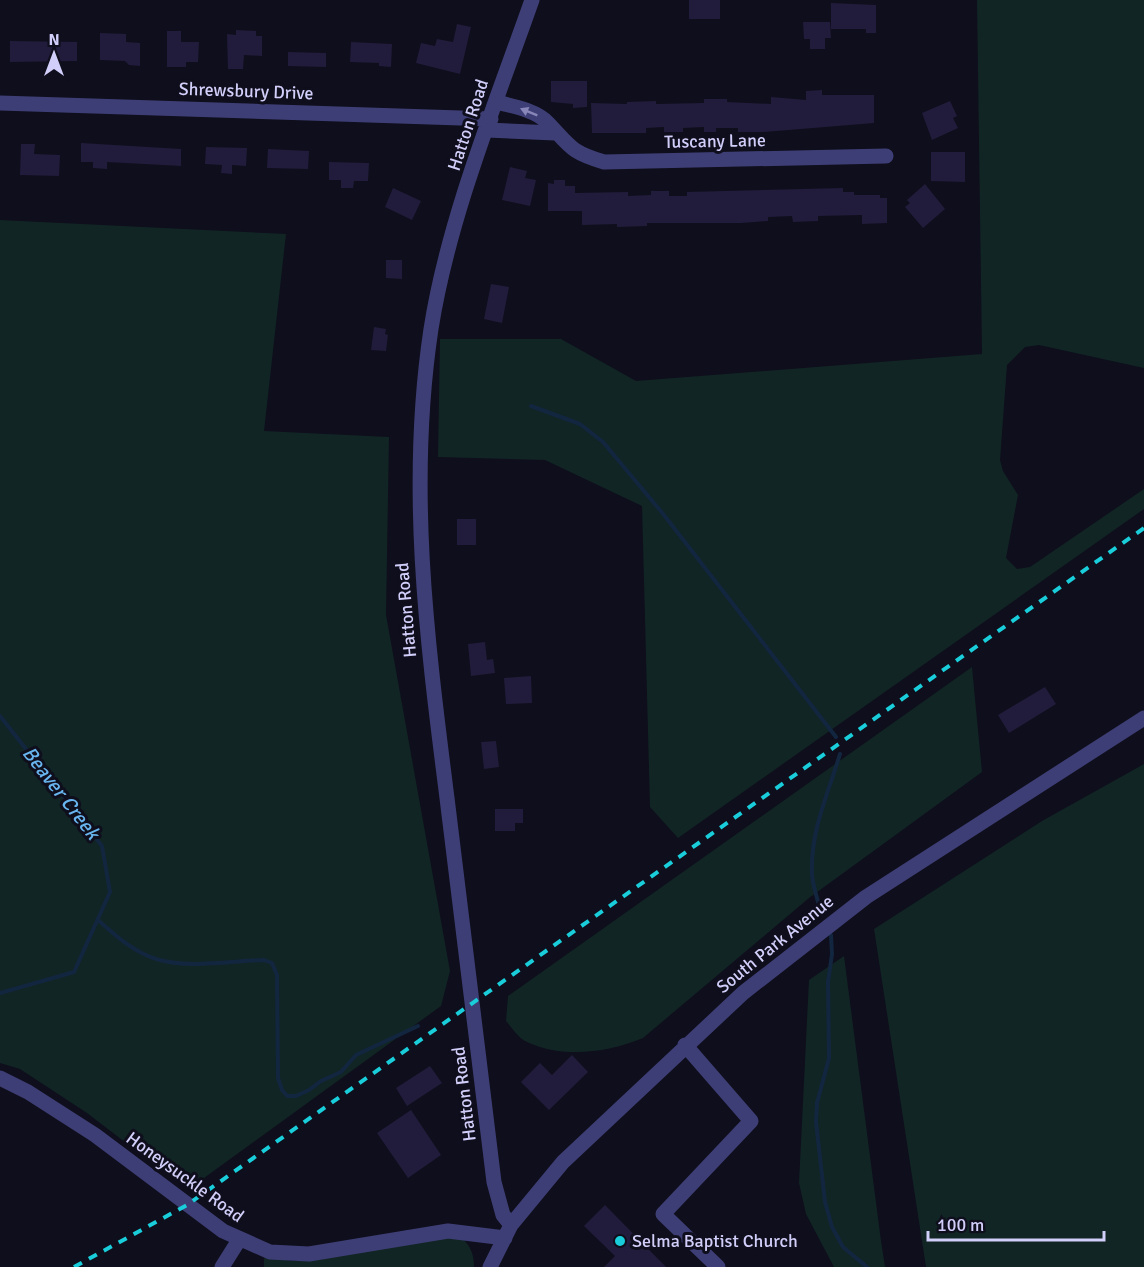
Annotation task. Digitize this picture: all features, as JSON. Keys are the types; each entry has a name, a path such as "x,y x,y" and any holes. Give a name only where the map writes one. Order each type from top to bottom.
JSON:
{"street":[{"name":"Hatton Road","path":"508,1232 494,1182 432,676 419,529 420,435 431,327 449,248 531,0"},
{"name":"Tuscany Lane","path":"496,102 531,112 548,122 564,143 585,156 604,162 886,156"},
{"name":"Shrewsbury Drive","path":"0,103 489,124"},
{"path":"489,124 555,133"},
{"name":"South Park Avenue","path":"490,1267 508,1232 563,1162 685,1045 786,957 866,897 1144,718"},
{"path":"685,1045 751,1121 663,1214 718,1267"},
{"name":"Honeysuckle Road","path":"0,1078 44,1102 95,1135 206,1220 239,1240 270,1252 289,1254 330,1251 448,1231 508,1232"},
{"path":"222,1267 239,1240"}],"green space":[{"path":"977,0 1144,0 1144,368 1039,345 1025,347 1007,365 1000,460 1003,471 1018,495 1006,558 1017,569 1030,567 1144,489 1144,509 678,838 650,807 642,506 545,460 438,457 440,339 561,339 636,381 982,354"},
{"path":"0,220 286,234 264,431 389,437 386,615 450,971 441,1006 204,1178 185,1181 168,1175 87,1113 20,1069 0,1063"},
{"path":"972,667 982,772 809,898 643,1038 599,1050 569,1052 539,1047 525,1041 506,1021 508,996"},
{"path":"1144,764 1144,1267 926,1267 874,929 1042,821"},
{"path":"844,956 885,1267 834,1267 806,1214 799,1183 809,980"},
{"path":"460,1236 471,1250 474,1267 264,1267 264,1258 296,1261"}],"building":[{"path":"689,0 720,0 720,19 689,19"},
{"path":"831,3 876,5 876,33 866,33 866,29 831,29"},
{"path":"803,22 830,22 831,38 825,38 825,49 810,49 810,39 804,39"},
{"path":"457,24 471,27 460,74 416,63 421,43 435,46 437,39 453,42"},
{"path":"236,30 256,31 256,36 262,36 262,56 244,55 243,69 228,69 227,34 236,35"},
{"path":"167,31 181,31 181,42 199,42 198,62 186,62 186,67 167,67"},
{"path":"100,33 126,34 126,42 140,43 140,66 129,65 125,61 100,60"},
{"path":"10,41 77,42 77,61 10,62"},
{"path":"351,42 392,44 391,67 379,66 379,63 350,62"},
{"path":"288,52 326,53 326,67 288,66"},
{"path":"551,81 587,81 587,107 573,108 573,104 551,102"},
{"path":"822,90 822,95 874,95 874,123 764,132 738,132 738,128 716,128 716,132 704,132 704,127 683,128 683,132 664,132 664,127 646,128 646,133 592,133 591,103 627,104 627,102 656,101 656,104 704,103 704,99 727,99 727,102 771,104 771,97 806,100 806,91"},
{"path":"950,101 957,116 953,118 958,128 932,140 922,113"},
{"path":"81,143 181,149 181,166 107,162 107,169 93,168 93,162 81,162"},
{"path":"21,144 35,144 34,154 60,155 59,176 20,175"},
{"path":"206,147 247,148 246,166 232,165 232,174 221,173 222,165 205,164"},
{"path":"268,149 309,151 308,169 267,168"},
{"path":"931,152 965,152 965,182 931,181"},
{"path":"329,162 369,163 368,181 354,181 353,188 341,188 341,180 329,180"},
{"path":"510,167 527,171 525,178 536,180 530,206 502,200"},
{"path":"554,180 565,180 565,186 575,186 575,193 628,192 628,196 651,195 651,191 669,191 669,196 687,196 687,192 843,188 843,192 854,192 854,195 880,195 880,198 887,198 887,223 862,224 862,215 818,216 818,221 793,222 792,216 768,217 768,221 741,223 647,223 647,226 617,227 617,224 582,225 582,211 548,211 548,183 554,184"},
{"path":"925,184 945,209 923,228 905,207 910,203 907,200"},
{"path":"393,188 421,201 412,220 385,207"},
{"path":"386,260 402,260 402,279 386,278"},
{"path":"491,284 509,287 502,323 484,319"},
{"path":"374,327 386,329 385,334 388,335 386,351 371,350"},
{"path":"457,519 476,519 476,545 457,545"},
{"path":"485,642 487,660 493,659 495,673 471,676 468,644"},
{"path":"531,676 532,703 506,704 504,678"},
{"path":"1045,687 1056,704 1009,733 998,715"},
{"path":"496,741 499,767 484,769 481,742"},
{"path":"495,809 523,809 523,823 515,823 515,831 495,831"},
{"path":"572,1055 588,1072 549,1110 521,1082 540,1063 552,1075"},
{"path":"430,1066 442,1083 407,1106 396,1088"},
{"path":"411,1110 441,1155 408,1178 377,1133"},
{"name":"Selma Baptist Church","path":"605,1205 666,1267 604,1267 615,1256 584,1226"}],"waterway":[{"path":"531,406 580,424 603,442 664,515 836,737"},
{"name":"Beaver Creek","path":"0,716 102,846 110,892 74,972 0,993"},
{"path":"821,915 812,875 812,859 817,828 840,754"},
{"path":"98,920 132,948 168,962 209,964 264,960 272,963 277,975 278,1078 287,1096 296,1096 309,1090 321,1081 341,1072 356,1055 418,1026"},
{"path":"831,935 832,954 828,982 829,1058 817,1103 816,1122 825,1202 832,1227 843,1247 867,1267"}],"railway":[{"path":"74,1267 187,1205 1144,528"}],"place":[{"name":"Selma Baptist Church","path":"620,1241"}]}
